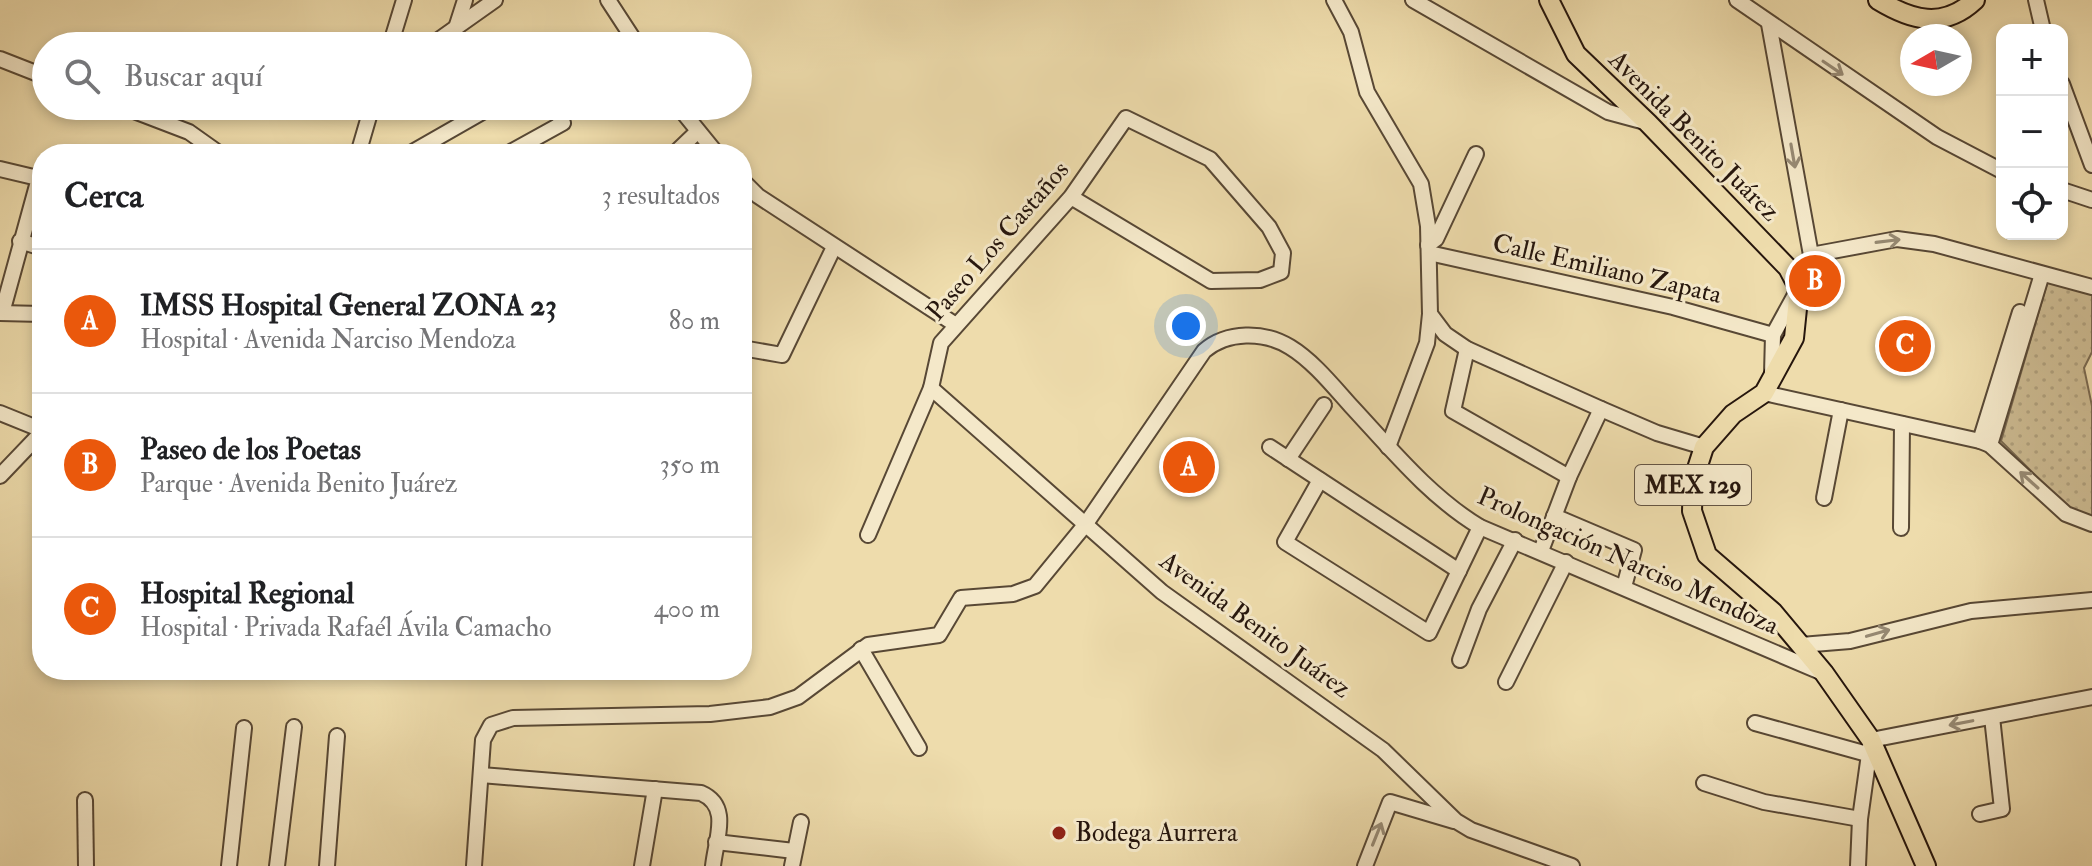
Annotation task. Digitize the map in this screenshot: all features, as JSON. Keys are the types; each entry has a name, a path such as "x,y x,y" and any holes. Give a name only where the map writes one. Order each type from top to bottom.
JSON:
{"main road":[{"name":"Avenida Benito Juárez","path":"1549,0 1576,54 1648,123 1788,268 1799,289"},
{"path":"1878,0 1909,18 1942,18 1966,9 1975,0"},
{"name":"MEX 129","path":"1799,289 1794,338 1768,386 1733,414 1704,447 1693,481 1692,511 1707,555 1773,612 1824,673 1873,751 1926,866"}],"street":[{"path":"394,32 404,0"},
{"path":"457,25 465,0"},
{"path":"448,32 495,0"},
{"path":"608,0 626,32"},
{"path":"1334,0 1351,32 1367,92 1421,184 1429,249 1427,343 1388,447"},
{"path":"1413,0 1608,112 1648,123"},
{"path":"1737,0 1937,137 1996,168"},
{"path":"2036,0 2042,24"},
{"path":"1769,24 1811,255 1897,239 1934,244 2092,287"},
{"path":"0,59 32,72"},
{"path":"2068,93 2084,116 2092,165"},
{"name":"Paseo Los Castaños","path":"868,535 931,388 941,343 1071,197 1126,118 1210,159 1269,227 1283,253 1281,272 1260,280 1211,281 1071,197"},
{"path":"158,120 189,132 206,144"},
{"path":"361,144 368,120"},
{"path":"426,144 468,120"},
{"path":"525,144 563,123 561,120"},
{"path":"688,120 708,144"},
{"path":"684,144 697,132"},
{"path":"1429,249 1476,154"},
{"path":"0,169 32,176"},
{"path":"752,190 956,325"},
{"path":"2068,192 2092,200"},
{"path":"32,203 1,313 32,314"},
{"path":"20,241 32,245"},
{"path":"752,350 782,355 834,247"},
{"name":"Calle Emiliano Zapata","path":"1429,249 1673,307 1773,335"},
{"path":"1985,443 2038,272"},
{"path":"1799,289 1773,335 1768,386 1841,410 1985,443 2066,514 2092,524"},
{"path":"1430,314 1445,334 1467,349 1657,433 1704,447"},
{"name":"Prolongación Narciso Mendoza","path":"861,649 875,643 939,635 961,598 1013,594 1035,586 1085,525 1204,351 1231,336 1268,337 1291,347 1329,382 1388,447 1451,509 1480,527 1824,673"},
{"path":"1467,349 1453,411 1569,477"},
{"name":"Avenida Benito Juárez","path":"931,388 1162,592 1383,750 1456,821 1471,830 1572,866"},
{"path":"1288,459 1324,405"},
{"path":"1541,551 1569,477 1601,409"},
{"path":"1824,498 1841,410"},
{"path":"0,413 32,427"},
{"path":"1901,528 1902,424"},
{"path":"0,474 32,441"},
{"path":"1270,447 1459,571"},
{"path":"1320,480 1285,542 1429,633 1480,527"},
{"path":"1554,516 1634,550 1624,587"},
{"path":"1460,660 1479,609 1515,540"},
{"path":"1506,682 1566,562"},
{"path":"1801,645 1850,641 1971,611 2092,600"},
{"path":"474,866 483,740 491,725 513,718 710,714 770,707 798,697 861,649 919,748"},
{"path":"1755,723 1873,751 1992,717 2092,697"},
{"path":"1980,814 2002,809 1992,717"},
{"path":"277,866 294,727"},
{"path":"229,866 244,728"},
{"path":"327,866 337,736"},
{"path":"1858,866 1860,819 1873,751"},
{"path":"481,775 701,793 715,799 720,808 713,866"},
{"path":"1704,783 1764,802 1860,819"},
{"path":"642,866 655,789"},
{"path":"85,800 86,866"},
{"path":"1365,866 1390,802 1456,821"},
{"path":"716,842 793,859 801,822"}],"shaded area":[{"path":"1801,264 1830,267 1813,295"},
{"path":"2049,277 2092,290 2092,352 2084,368 2092,406 2092,520 2070,510 2001,441"}],"place":[{"name":"Paseo de los Poetas","path":"1815,281"},
{"name":"Hospital Regional","path":"1905,346"},
{"name":"IMSS Hospital General ZONA 23","path":"1189,467"},
{"name":"Bodega Aurrera","path":"1059,833"}]}
